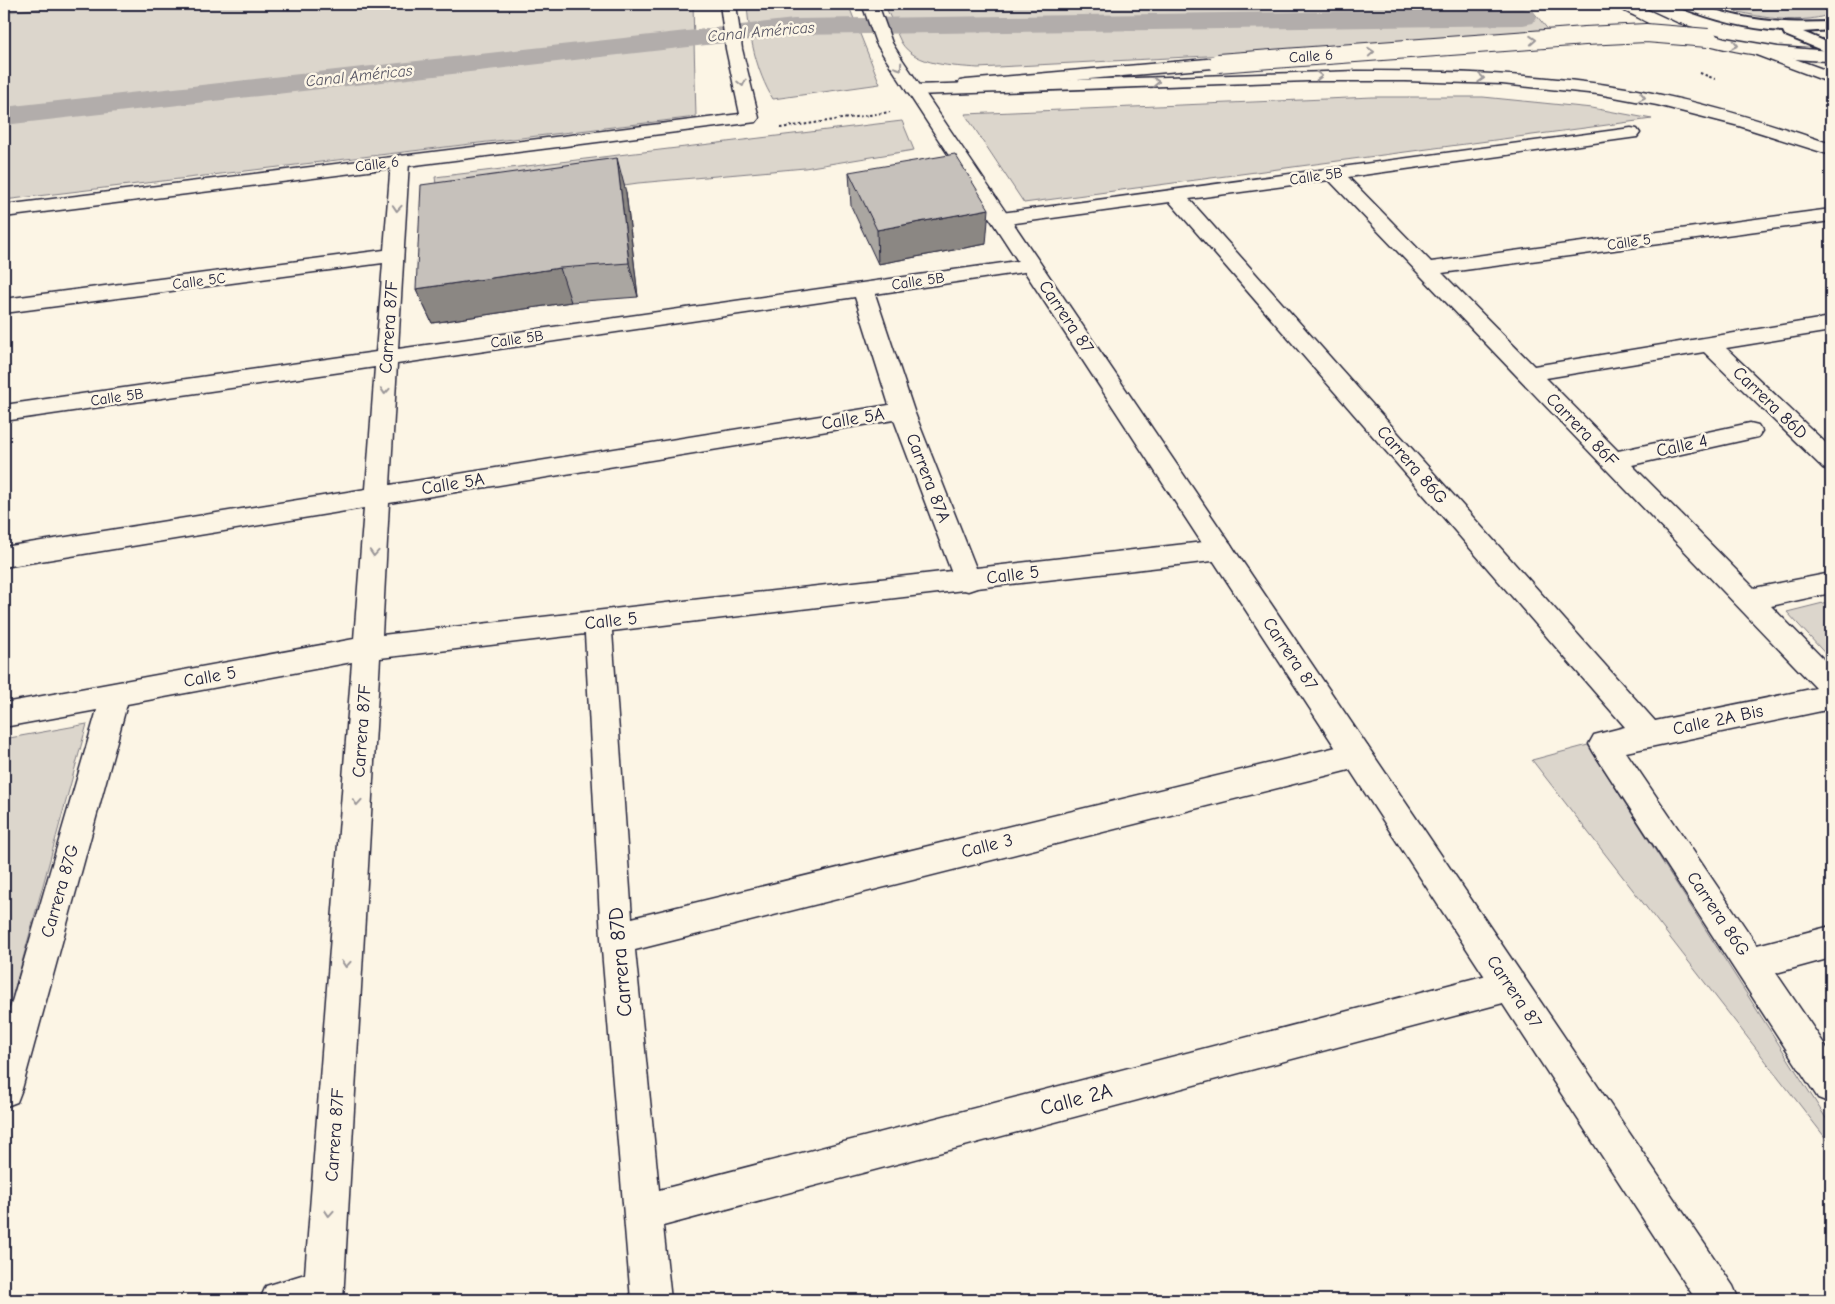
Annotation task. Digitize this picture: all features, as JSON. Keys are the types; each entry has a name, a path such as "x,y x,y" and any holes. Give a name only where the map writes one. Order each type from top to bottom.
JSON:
{"main road":[{"path":"1624,4 1663,23 1708,38 1757,50 1831,78"},
{"name":"Carrera 87","path":"870,6 884,43 1719,1300"},
{"name":"Calle 6","path":"4,211 750,118 734,49 729,11"},
{"name":"Calle 6","path":"915,90 1218,63 1585,36 1646,33 1708,38"},
{"path":"1757,50 1831,56"},
{"path":"915,90 1310,76 1447,76 1526,80 1600,89 1666,102 1728,117 1831,150"},
{"name":"Calle 5B","path":"1001,219 1631,133"},
{"name":"Carrera 87F","path":"324,1295 400,162"},
{"name":"Carrera 86F","path":"1334,174 1831,685"},
{"name":"Carrera 86G","path":"1175,195 1649,734"},
{"name":"Calle 5","path":"1426,269 1831,215"},
{"name":"Calle 5C","path":"4,306 394,255"},
{"name":"Calle 5B","path":"4,413 1031,265"},
{"name":"Carrera 87A","path":"863,289 902,411 968,581"},
{"path":"1528,374 1831,324"},
{"name":"Carrera 86D","path":"1708,344 1831,462"},
{"name":"Calle 5A","path":"4,557 902,411"},
{"name":"Calle 4","path":"1613,461 1750,431"},
{"name":"Calle 5","path":"4,715 367,648 968,581 1221,550"},
{"path":"1748,600 1831,583"},
{"name":"Carrera 87D","path":"598,623 617,938 651,1300"},
{"name":"Carrera 87G","path":"4,1089 116,694"},
{"name":"Calle 2A Bis","path":"1604,744 1831,697"},
{"name":"Carrera 86G","path":"1604,744 1831,1085"},
{"name":"Calle 3","path":"617,938 1357,755"},
{"path":"1750,964 1831,942"},
{"name":"Calle 2A","path":"642,1212 1510,986"},
{"path":"280,1300 324,1295"}],"lane":[{"path":"1686,4 1740,21 1775,27 1809,28 1831,26"},
{"path":"1775,27 1831,49"}],"shaded area":[{"path":"88,4 693,4 696,117 4,200 4,12"},
{"path":"747,4 848,4 880,84 773,99 762,77 754,53"},
{"path":"891,4 1527,4 1550,32 1226,55 978,68 936,63 916,56 907,50 901,42 887,10"},
{"path":"1711,4 1831,4 1831,14 1803,19 1771,18"},
{"path":"1373,97 1483,97 1592,108 1652,119 1024,203 965,114"},
{"path":"902,121 914,150 805,168 638,183 547,196 439,207 435,177"},
{"path":"1831,601 1831,660 1787,612"},
{"path":"87,724 4,1028 4,739"},
{"path":"1588,745 1831,1126 1831,1145 1532,760"}],"building":[{"path":"955,154 989,209 877,230 849,172"},
{"path":"617,158 629,263 560,268 416,289 421,185"}],"waterway":[{"name":"Canal Américas","path":"4,116 794,27 1523,17"}]}
